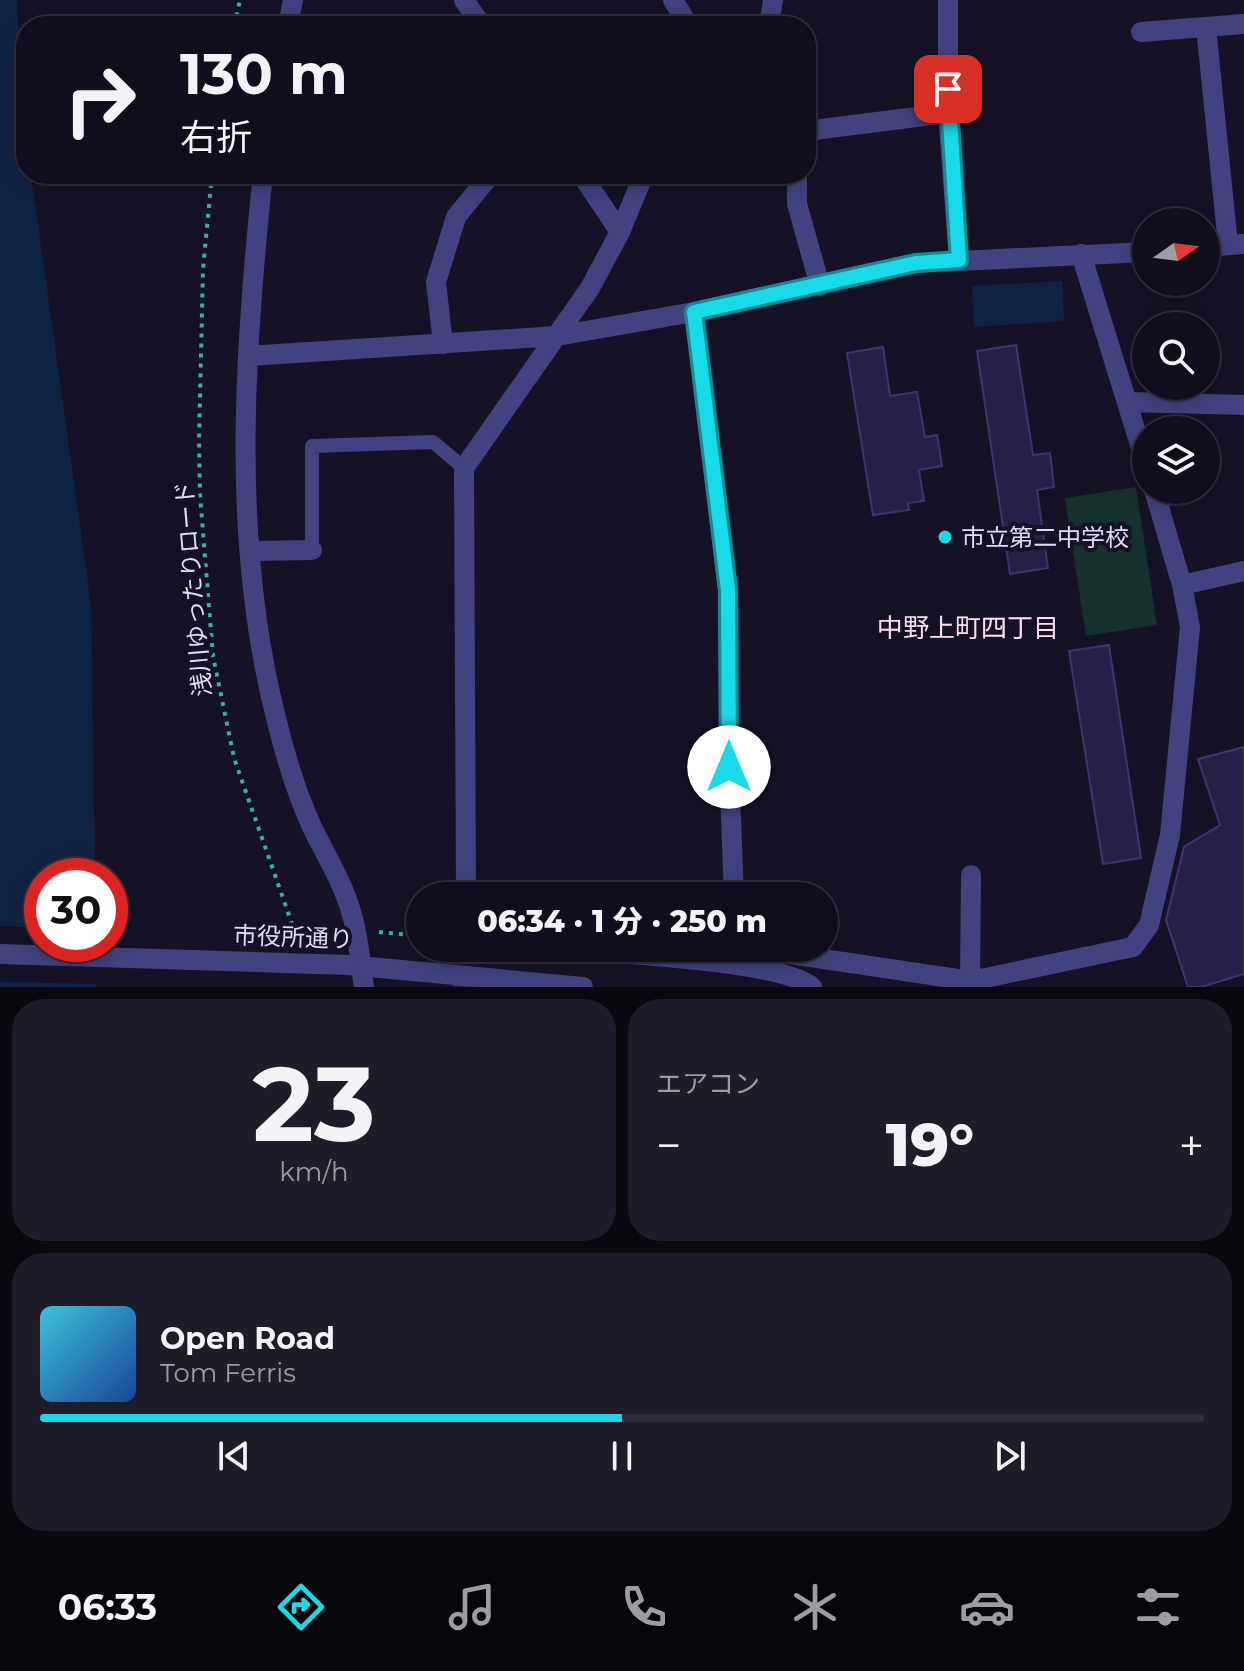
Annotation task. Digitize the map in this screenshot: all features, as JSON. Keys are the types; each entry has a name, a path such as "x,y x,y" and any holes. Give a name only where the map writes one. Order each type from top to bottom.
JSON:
{"street":[{"path":"948,0 948,113 959,260"},
{"path":"1141,32 1244,24"},
{"path":"1206,27 1236,245"},
{"path":"816,130 948,113"},
{"path":"262,184 248,356 250,551 261,656 277,723 304,808 346,897 354,965 364,987"},
{"path":"443,344 436,282 456,217 483,184"},
{"path":"588,184 620,232"},
{"path":"466,882 464,468 590,288 620,232 640,184"},
{"path":"797,184 797,204 820,286"},
{"path":"248,356 557,336 694,312 916,263 1132,252"},
{"path":"1081,254 1132,416"},
{"path":"694,312 728,590 733,882"},
{"path":"1128,402 1244,405"},
{"path":"836,962 971,984 1133,947 1149,925 1170,835 1190,627 1182,585 1158,504"},
{"path":"250,551 312,550"},
{"path":"1182,585 1244,571"},
{"path":"971,875 971,984"},
{"name":"市役所通り","path":"0,954 354,965 583,987"},
{"path":"749,962 795,976 812,987"}],"lane":[{"path":"312,550 312,446 433,442 464,468"}],"path":[{"name":"浅川ゆったりロード","path":"211,184 203,269 199,454 213,656 234,758 300,949"},
{"path":"370,932 406,935"}],"green space":[{"path":"1132,488 1132,504 1139,504 1157,625 1086,636 1065,498"}],"water":[{"path":"0,0 17,0 16,184 32,184 91,605 95,858 24,858 24,962 96,962 97,987 0,987"},
{"path":"1062,281 1064,321 974,327 972,286"}],"pier":[{"path":"0,926 24,927 24,962 100,962 101,984 0,982"}],"building":[{"path":"1016,345 1033,455 1050,453 1054,487 1037,490 1048,568 1010,574 977,351"},
{"path":"883,347 890,396 917,392 925,437 937,435 942,466 919,470 924,501 908,503 909,510 873,515 847,353"},
{"path":"1109,645 1141,858 1103,864 1069,651"},
{"path":"1244,747 1244,974 1201,987 1188,987 1166,920 1184,847 1220,825 1198,759"}],"tunnel":[{"path":"463,987 464,962"}],"place":[{"name":"市立第二中学校","path":"945,537"}],"district":[{"name":"中野上町四丁目","path":"968,628"}],"route":[{"path":"729,767 728,590 694,312 916,263 959,260 948,89"}]}
